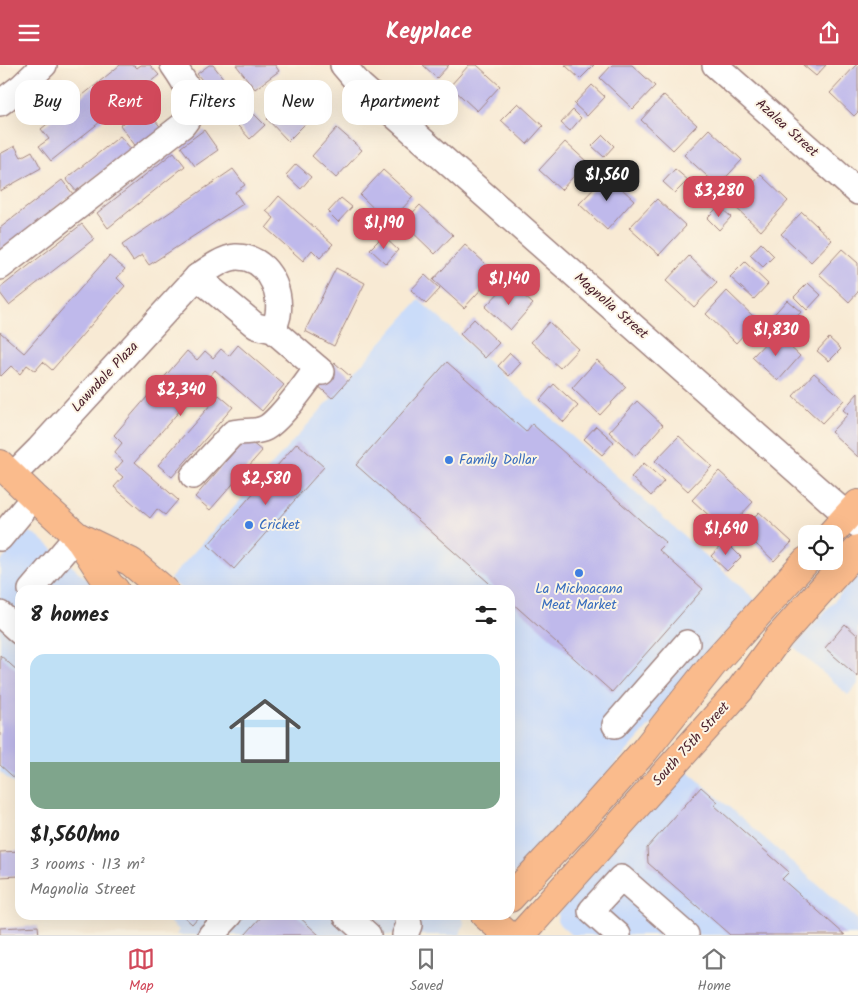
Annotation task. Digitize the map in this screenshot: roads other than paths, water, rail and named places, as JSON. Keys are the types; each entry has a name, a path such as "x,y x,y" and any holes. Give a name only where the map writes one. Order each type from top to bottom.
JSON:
{"main road":[{"path":"6,470 77,536 109,585"},
{"path":"77,536 131,562 158,585"},
{"name":"South 75th Street","path":"536,930 563,887 740,690 779,637 858,549"},
{"path":"515,892 571,833 645,750 713,664 798,570"},
{"path":"515,903 536,930"}],"street":[{"path":"0,267 183,125 190,114 191,99 173,65"},
{"name":"Magnolia Street","path":"343,65 360,85 849,520"},
{"name":"Azalea Street","path":"715,65 858,192"},
{"path":"0,103 20,87 40,66"},
{"name":"Lawndale Plaza","path":"6,470 39,449 197,277 214,265 235,257 254,260 269,273 277,291 278,315 273,330"},
{"path":"193,476 233,433 266,429 319,370 273,330 256,326 197,277"},
{"path":"1,535 34,497"},
{"path":"40,585 77,536"},
{"path":"615,725 687,643"},
{"path":"594,854 686,935"},
{"path":"591,911 621,878"},
{"path":"563,887 618,935"},
{"path":"211,935 225,920"},
{"path":"352,920 368,935"},
{"path":"405,935 409,925 408,920"}],"place":[{"name":"Family Dollar","path":"449,460"},
{"name":"Cricket","path":"249,525"},
{"name":"La Michoacana Meat Market","path":"579,573"}]}
